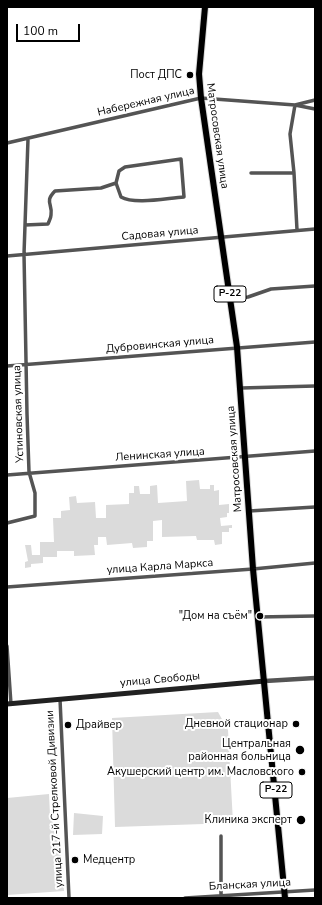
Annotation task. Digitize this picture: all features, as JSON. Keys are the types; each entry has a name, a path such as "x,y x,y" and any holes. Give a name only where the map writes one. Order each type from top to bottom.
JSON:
{"highway":[{"name":"Матросовская улица","path":"205,7 199,74 200,98 237,347 258,617 285,895"}],"main road":[{"name":"улица Свободы","path":"9,704 265,681"}],"street":[{"name":"Набережная улица","path":"7,143 200,98 295,105 315,109"},
{"path":"297,230 290,134 295,105 315,100"},
{"name":"Устиновская улица","path":"7,523 35,516 35,493 29,472 26,364 24,254 28,139"},
{"path":"181,159 184,197 127,201 120,197 116,183 119,171 125,167 181,159"},
{"path":"251,173 294,173"},
{"path":"25,225 48,224 52,214 49,204 50,196 55,191 101,188 116,183"},
{"name":"Садовая улица","path":"7,256 315,229"},
{"path":"231,299 248,297 271,290 315,286"},
{"name":"Дубровинская улица","path":"7,366 315,342"},
{"path":"240,388 315,386"},
{"name":"Ленинская улица","path":"7,475 29,472 51,473 245,458 315,451"},
{"path":"249,512 315,508"},
{"name":"улица Карла Маркса","path":"7,587 254,569 315,563"},
{"path":"258,617 315,616"},
{"path":"7,646 9,704"},
{"name":"улица Свободы","path":"265,681 315,678"},
{"name":"улица 217-й Стрелковой Дивизии","path":"60,699 69,898"},
{"path":"221,836 221,896"},
{"name":"Бланская улица","path":"185,898 285,895 315,890"}],"shaded area":[{"path":"199,480 200,489 210,489 210,485 214,485 214,491 219,490 219,505 229,504 229,513 227,513 227,517 220,518 221,526 232,525 232,528 229,528 229,532 222,532 222,544 215,545 214,540 197,540 196,536 162,537 162,520 153,521 153,541 147,541 147,547 133,548 132,543 107,545 106,537 98,537 98,545 94,545 95,555 74,556 74,551 57,551 57,557 43,557 43,563 31,564 31,567 25,568 25,562 28,561 25,545 31,545 32,555 40,555 40,542 54,542 53,518 61,518 61,511 70,510 69,497 76,496 77,503 95,502 96,518 106,518 106,505 129,504 129,493 134,493 134,486 139,486 140,494 150,494 150,486 157,485 158,503 187,501 186,481"},
{"path":"218,712 228,730 233,823 115,827 112,718"},
{"path":"49,794 50,815 59,839 64,891 7,895 7,798"},
{"path":"74,813 103,816 102,834 73,835"}],"place":[{"name":"Пост ДПС","path":"190,75"},
{"name":"\"Дом на съём\"","path":"260,616"},
{"name":"Дневной стационар","path":"296,724"},
{"name":"Драйвер","path":"68,725"},
{"name":"Центральная районная больница","path":"300,750"},
{"name":"Акушерский центр им. Масловского","path":"302,772"},
{"name":"Клиника эксперт","path":"301,820"},
{"name":"Медцентр","path":"75,860"}]}
